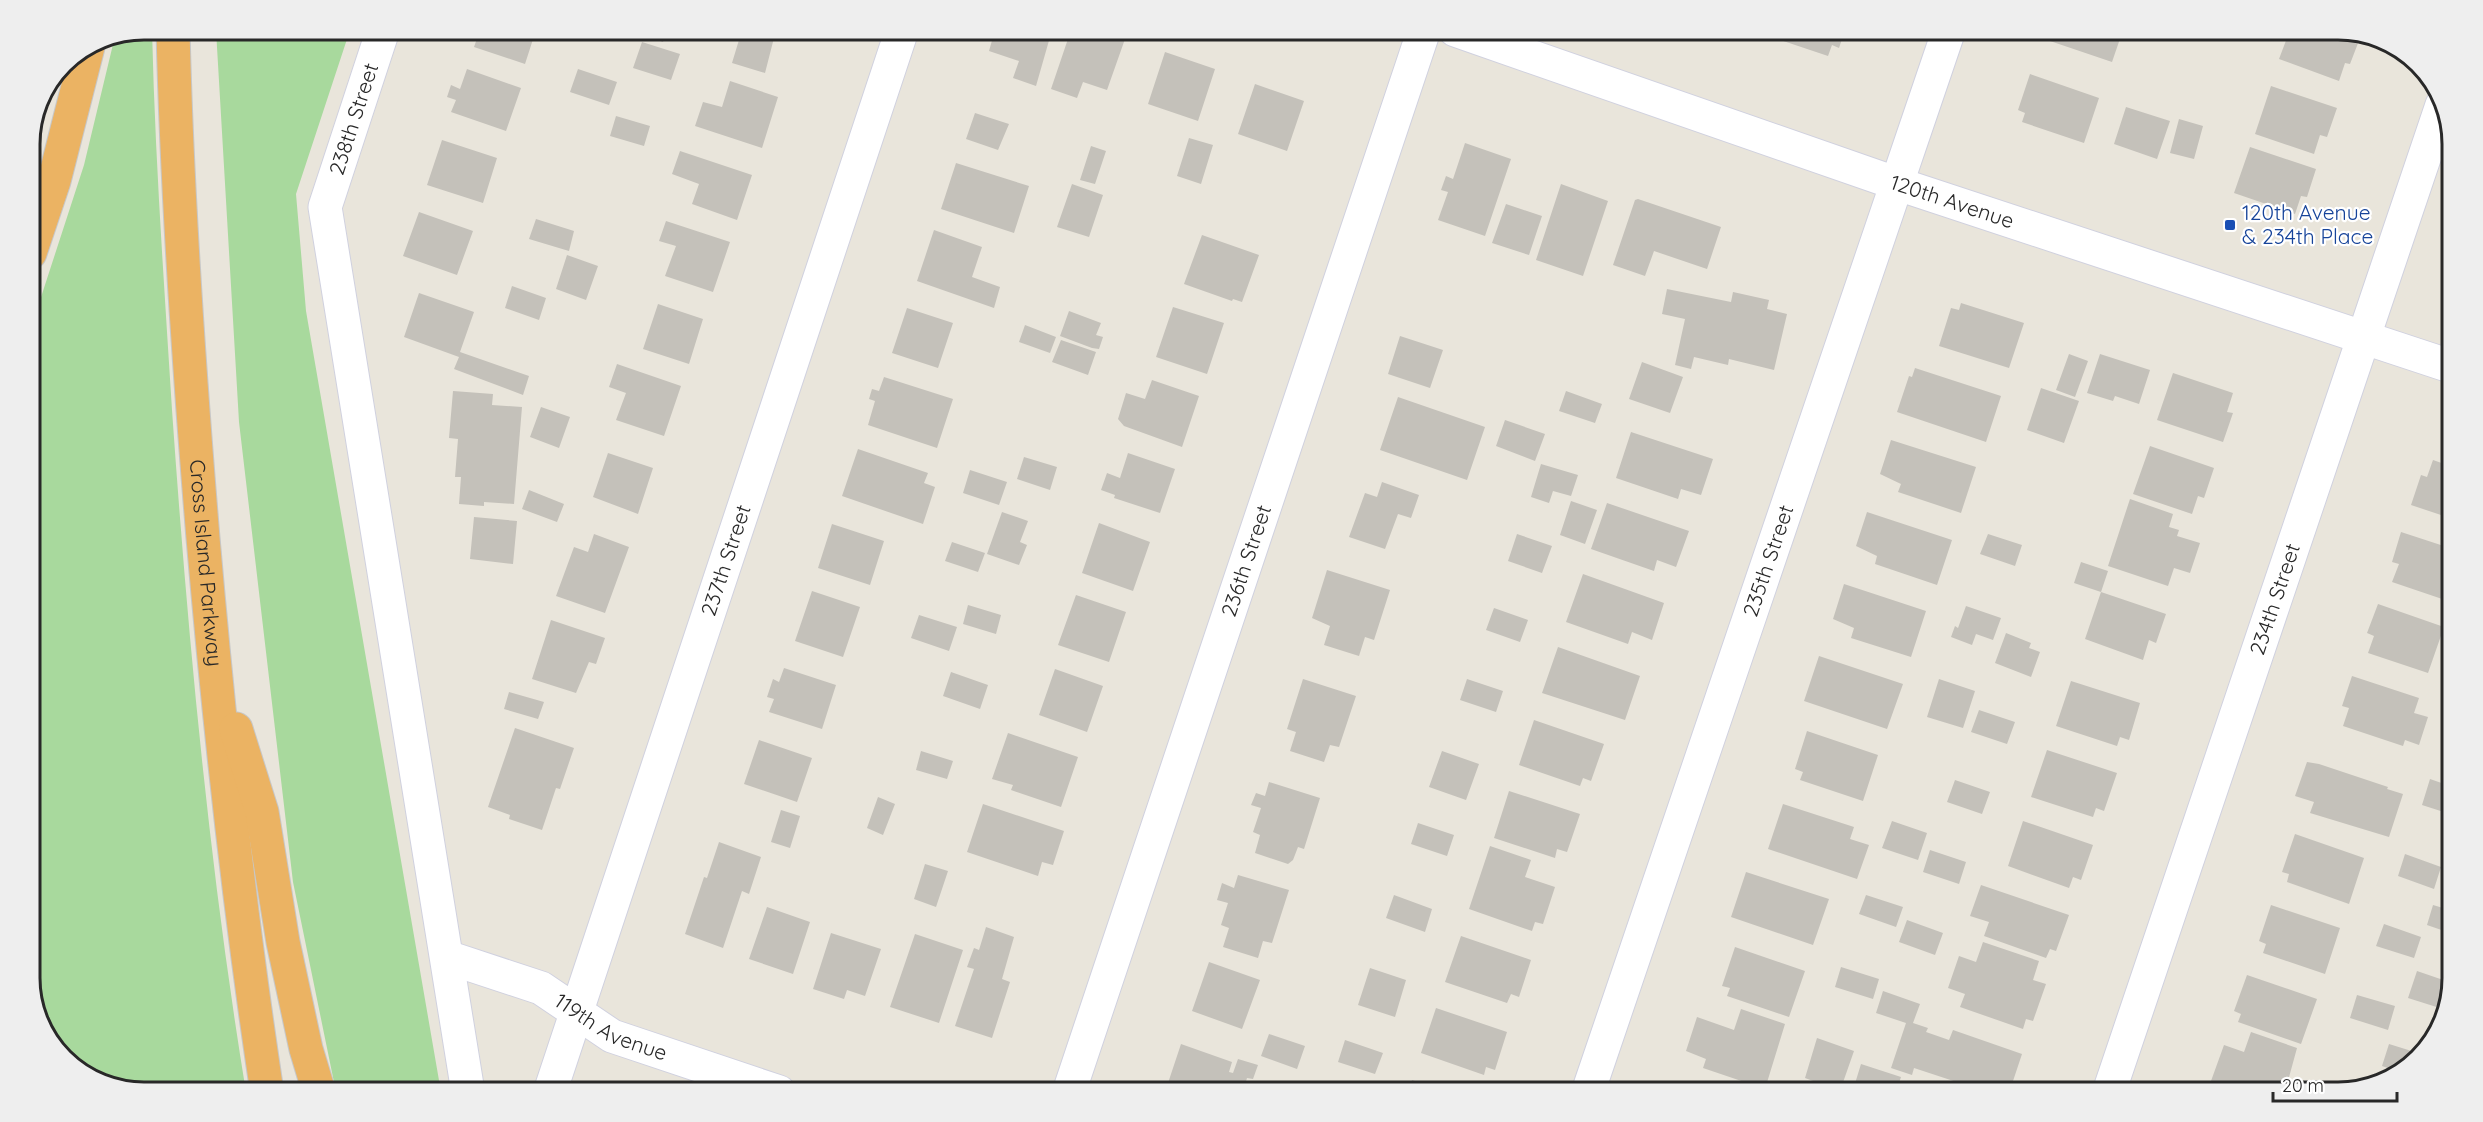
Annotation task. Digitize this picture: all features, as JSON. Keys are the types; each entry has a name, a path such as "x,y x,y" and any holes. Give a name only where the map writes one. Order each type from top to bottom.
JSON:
{"highway":[{"name":"Cross Island Parkway","path":"172,40 180,230 192,410 214,660 241,909 266,1082"},
{"path":"41,220 54,181 85,60"},
{"path":"214,660 262,812 283,942 306,1049 316,1082"}],"street":[{"name":"238th Street","path":"380,40 326,207 447,957"},
{"name":"237th Street","path":"553,1082 899,40"},
{"name":"236th Street","path":"1072,1082 1421,40"},
{"name":"120th Avenue","path":"1484,40 1898,184 2442,363"},
{"name":"235th Street","path":"1591,1082 1946,40"},
{"name":"234th Street","path":"2112,1082 2438,116"},
{"name":"119th Avenue","path":"447,957 541,988 612,1036 749,1082"},
{"path":"447,957 466,1082"}],"green space":[{"path":"152,40 172,410 185,581 201,752 221,922 244,1082 145,1082 105,1074 81,1060 71,1051 51,1023 43,998 41,984 41,297 84,165 113,46"},
{"path":"217,40 347,40 296,194 306,311 439,1082 334,1082 293,882 239,422"}],"building":[{"path":"476,40 533,40 525,64 474,47"},
{"path":"739,40 773,40 765,73 732,63"},
{"path":"992,40 1049,40 1036,86 1013,78 1019,61 989,51"},
{"path":"1068,40 1125,40 1107,90 1083,82 1077,98 1051,89"},
{"path":"1780,40 1842,40 1839,48 1832,45 1828,56"},
{"path":"2050,40 2120,40 2112,62"},
{"path":"2286,40 2338,40 2358,43 2350,64 2345,63 2339,81 2279,59"},
{"path":"642,42 680,54 671,80 633,68"},
{"path":"1165,52 1215,69 1198,121 1148,104"},
{"path":"467,69 521,88 506,131 451,112 456,100 447,97 451,85 460,89"},
{"path":"578,69 617,82 609,105 570,92"},
{"path":"2030,74 2099,98 2084,143 2022,122 2025,113 2018,110"},
{"path":"730,81 778,97 762,148 695,126 703,102 722,107"},
{"path":"1255,84 1304,101 1287,151 1238,134"},
{"path":"2271,86 2337,108 2327,137 2320,135 2314,154 2255,134"},
{"path":"2126,107 2170,121 2157,159 2114,144"},
{"path":"975,113 1009,124 998,150 966,139"},
{"path":"616,116 650,126 644,146 610,136"},
{"path":"2179,119 2203,126 2194,159 2170,153"},
{"path":"1189,138 1213,145 1201,184 1177,176"},
{"path":"442,140 497,158 483,203 427,185"},
{"path":"1465,143 1511,159 1485,236 1438,220 1448,192 1441,190 1446,176 1453,179"},
{"path":"1091,146 1106,151 1095,184 1080,180"},
{"path":"2250,147 2316,169 2307,197 2301,196 2295,214 2234,193"},
{"path":"680,151 752,175 737,220 692,204 699,184 672,174"},
{"path":"956,163 1029,186 1014,233 941,209"},
{"path":"1072,184 1103,195 1089,237 1057,227"},
{"path":"1561,184 1608,201 1583,276 1536,260"},
{"path":"1638,199 1721,227 1707,269 1654,251 1645,276 1613,265 1635,200"},
{"path":"1506,204 1542,216 1529,255 1492,243"},
{"path":"419,212 473,231 457,275 403,256"},
{"path":"536,219 574,231 569,251 529,239"},
{"path":"666,221 730,242 713,292 665,276 676,246 659,241"},
{"path":"934,230 982,247 972,277 1000,287 994,308 917,281"},
{"path":"1202,235 1259,255 1242,302 1233,299 1232,301 1184,284"},
{"path":"567,255 598,266 586,300 556,289"},
{"path":"512,286 546,298 539,320 505,308"},
{"path":"1667,289 1731,302 1733,292 1769,300 1767,309 1787,314 1774,370 1729,359 1728,365 1694,357 1691,369 1675,365 1685,319 1662,314"},
{"path":"419,293 474,312 460,352 529,376 523,395 454,369 459,357 404,337"},
{"path":"1961,303 2024,323 2009,368 1939,346 1951,308 1959,310"},
{"path":"658,304 703,319 689,364 643,349"},
{"path":"1173,307 1224,323 1207,374 1156,357"},
{"path":"907,308 953,323 938,368 892,353"},
{"path":"1069,311 1101,323 1096,335 1103,337 1099,349 1060,336"},
{"path":"1025,325 1056,337 1050,353 1019,342"},
{"path":"1400,336 1443,350 1430,388 1388,374"},
{"path":"1061,340 1096,352 1088,375 1052,362"},
{"path":"2069,354 2088,361 2075,397 2056,390"},
{"path":"2100,354 2150,370 2139,404 2115,396 2113,401 2087,393"},
{"path":"1642,362 1683,377 1670,413 1629,399"},
{"path":"617,364 681,386 664,436 616,420 626,393 609,387"},
{"path":"1915,368 2001,396 1986,442 1897,412 1909,376 1912,377"},
{"path":"2173,373 2233,393 2227,412 2233,413 2223,442 2157,420"},
{"path":"884,377 953,399 937,448 868,425 875,401 869,399 872,389 879,391"},
{"path":"1152,380 1199,396 1182,447 1124,426 1118,419 1126,393 1145,399"},
{"path":"2041,388 2079,401 2064,443 2027,430"},
{"path":"453,391 493,394 492,405 522,407 514,504 484,502 484,506 459,504 461,477 455,477 458,439 449,438"},
{"path":"1566,391 1602,404 1595,423 1559,411"},
{"path":"1398,397 1485,427 1467,480 1380,450"},
{"path":"541,407 570,417 559,448 530,437"},
{"path":"1505,420 1545,434 1535,461 1496,446"},
{"path":"1631,432 1713,459 1701,495 1681,489 1678,499 1616,478"},
{"path":"1891,440 1976,467 1961,513 1898,492 1901,484 1880,474"},
{"path":"2150,446 2214,468 2204,498 2198,496 2192,514 2133,494"},
{"path":"858,449 928,473 924,483 935,487 923,524 842,496"},
{"path":"608,453 653,468 638,514 593,497"},
{"path":"1128,453 1175,469 1160,513 1114,498 1115,495 1101,490 1107,473 1120,478"},
{"path":"1024,457 1057,467 1050,490 1017,479"},
{"path":"2433,460 2442,463 2442,515 2411,505 2421,475 2427,477"},
{"path":"1541,464 1578,475 1571,496 1553,491 1549,503 1531,497"},
{"path":"970,470 1007,482 999,505 963,493"},
{"path":"1382,482 1419,495 1411,518 1398,514 1385,549 1349,537 1365,493 1377,497"},
{"path":"529,490 564,504 557,522 522,509"},
{"path":"2130,499 2173,514 2169,527 2179,530 2177,536 2200,543 2190,573 2174,568 2168,586 2108,566"},
{"path":"1571,501 1597,510 1585,544 1560,535"},
{"path":"1607,503 1689,531 1676,567 1657,560 1654,571 1591,549"},
{"path":"1002,512 1028,521 1020,542 1027,545 1019,565 987,554"},
{"path":"1867,512 1952,540 1937,585 1875,564 1877,556 1856,546"},
{"path":"474,517 517,521 513,564 470,559"},
{"path":"1099,523 1150,542 1133,591 1082,573"},
{"path":"832,524 884,541 870,585 818,568"},
{"path":"2401,532 2442,545 2442,599 2392,582 2399,564 2392,562"},
{"path":"594,534 629,547 605,613 556,596 574,547 588,552"},
{"path":"1517,534 1552,546 1542,573 1508,561"},
{"path":"1988,534 2022,545 2015,566 1980,554"},
{"path":"952,542 985,553 978,572 945,561"},
{"path":"2081,562 2108,571 2101,592 2074,583"},
{"path":"1327,570 1390,590 1374,640 1365,637 1359,656 1324,645 1330,626 1312,618"},
{"path":"1583,574 1664,603 1652,640 1632,632 1628,644 1566,622"},
{"path":"1844,584 1926,611 1911,657 1851,638 1854,628 1833,619"},
{"path":"812,591 860,607 843,657 795,641"},
{"path":"2101,592 2166,614 2156,643 2149,640 2143,660 2085,639"},
{"path":"1076,595 1126,612 1109,662 1058,645"},
{"path":"2378,604 2442,626 2442,633 2428,673 2368,653 2374,636 2367,633"},
{"path":"968,605 1001,615 996,634 963,624"},
{"path":"1966,606 2001,618 1993,640 1976,634 1972,645 1951,637 1955,626 1958,628"},
{"path":"1494,608 1528,620 1520,642 1486,630"},
{"path":"919,615 957,627 949,651 911,638"},
{"path":"551,620 605,638 596,664 589,662 576,693 532,679"},
{"path":"2006,633 2031,643 2029,648 2040,652 2031,677 1995,663"},
{"path":"1558,647 1640,676 1625,720 1542,693"},
{"path":"1819,656 1903,684 1887,729 1804,701"},
{"path":"784,668 836,685 822,729 769,712 774,699 767,697 773,679 779,682"},
{"path":"1055,669 1103,686 1087,732 1039,715"},
{"path":"951,672 988,685 980,709 943,696"},
{"path":"2352,676 2419,698 2414,713 2428,717 2419,745 2405,740 2403,746 2343,726 2349,708 2342,706"},
{"path":"1303,679 1356,696 1339,747 1330,745 1324,762 1290,751 1296,732 1287,729"},
{"path":"1467,679 1503,691 1496,712 1460,700"},
{"path":"1939,679 1975,691 1963,728 1927,717"},
{"path":"2071,681 2140,703 2129,740 2120,737 2117,746 2056,726"},
{"path":"509,692 544,702 538,719 504,709"},
{"path":"1979,710 2015,722 2007,744 1971,732"},
{"path":"1534,720 1604,744 1591,781 1583,778 1580,786 1519,765"},
{"path":"515,728 574,748 560,789 556,788 542,830 509,819 510,815 488,807"},
{"path":"1807,731 1878,755 1863,801 1800,780 1803,772 1795,769"},
{"path":"1008,733 1078,757 1061,807 1011,790 1013,785 992,779"},
{"path":"759,740 812,758 797,802 744,784"},
{"path":"2047,750 2117,773 2104,811 2096,808 2093,817 2031,797"},
{"path":"921,751 953,761 947,779 916,770"},
{"path":"1442,751 1479,764 1466,800 1429,787"},
{"path":"2307,762 2388,787 2387,789 2403,794 2389,837 2310,813 2314,802 2295,796"},
{"path":"2430,779 2442,783 2442,811 2422,805"},
{"path":"1955,780 1990,792 1982,814 1947,802"},
{"path":"1269,782 1320,798 1304,849 1298,847 1293,860 1288,864 1255,853 1260,835 1253,832 1261,808 1251,805 1256,793 1265,796"},
{"path":"1509,791 1580,814 1567,852 1557,849 1555,858 1494,838"},
{"path":"878,797 895,804 883,835 867,828"},
{"path":"983,804 1064,831 1053,865 1042,862 1038,876 967,852"},
{"path":"1783,804 1854,827 1850,839 1869,845 1857,879 1768,849"},
{"path":"781,810 800,816 790,848 771,842"},
{"path":"1892,821 1927,833 1918,860 1882,848"},
{"path":"2023,821 2093,845 2081,880 2073,877 2069,888 2008,866"},
{"path":"1418,823 1454,835 1447,856 1411,844"},
{"path":"2295,834 2364,858 2349,904 2287,882 2289,874 2282,872"},
{"path":"719,842 761,857 749,894 742,891 723,948 685,934 704,877 707,878"},
{"path":"1490,846 1531,860 1525,877 1555,887 1543,924 1535,922 1532,931 1469,909"},
{"path":"1930,850 1966,862 1959,884 1923,872"},
{"path":"2405,854 2441,867 2434,889 2398,876"},
{"path":"925,864 948,871 936,907 914,899"},
{"path":"1746,872 1829,899 1813,945 1731,917"},
{"path":"1238,875 1289,890 1272,943 1263,941 1258,958 1223,947 1229,928 1221,925 1228,903 1217,900 1222,883 1234,888"},
{"path":"1981,885 2069,915 2056,951 2050,949 2046,958 1984,936 1989,922 1970,916"},
{"path":"1394,895 1432,909 1425,932 1386,918"},
{"path":"1866,895 1903,907 1896,927 1859,914"},
{"path":"2271,905 2340,928 2325,974 2263,953 2266,944 2259,941"},
{"path":"2433,905 2442,908 2442,930 2427,925"},
{"path":"767,907 810,922 793,974 749,959"},
{"path":"1907,920 1943,933 1935,955 1899,942"},
{"path":"2384,924 2421,937 2414,958 2376,946"},
{"path":"986,927 1014,937 1002,979 1010,982 992,1038 955,1026 974,969 967,967 974,948 979,950"},
{"path":"831,933 881,949 865,996 847,990 844,999 813,989"},
{"path":"915,934 963,950 939,1023 890,1007"},
{"path":"1461,936 1531,960 1519,997 1511,994 1507,1003 1445,982"},
{"path":"1983,942 2039,961 2033,980 2046,984 2033,1021 2026,1019 2023,1029 1960,1007 1965,994 1948,988 1959,956 1976,962"},
{"path":"1735,947 1805,971 1789,1017 1727,996 1730,988 1722,986"},
{"path":"1209,962 1260,980 1242,1029 1192,1011"},
{"path":"1841,967 1879,979 1873,999 1835,987"},
{"path":"1370,968 1406,980 1395,1017 1358,1005"},
{"path":"2417,971 2442,979 2438,1007 2408,998"},
{"path":"2247,975 2317,999 2301,1044 2238,1022 2241,1014 2234,1011"},
{"path":"1883,991 1920,1004 1913,1023 1928,1028 1926,1032 1949,1040 1953,1030 2022,1054 2013,1082 1957,1082 1914,1068 1912,1075 1891,1068 1906,1023 1876,1013"},
{"path":"2357,995 2395,1006 2388,1030 2350,1018"},
{"path":"1436,1008 1507,1032 1495,1070 1486,1067 1484,1075 1421,1053"},
{"path":"1741,1009 1785,1024 1767,1082 1744,1082 1703,1068 1706,1059 1686,1051 1697,1017 1734,1030"},
{"path":"2251,1032 2297,1048 2288,1082 2211,1081 2224,1045 2244,1052"},
{"path":"1269,1034 1305,1046 1297,1069 1261,1056"},
{"path":"1817,1038 1854,1051 1843,1082 1816,1082 1805,1078"},
{"path":"1345,1040 1383,1053 1375,1074 1338,1062"},
{"path":"1181,1044 1232,1062 1229,1072 1233,1073 1238,1059 1258,1065 1253,1079 1247,1078 1246,1082 1168,1082"},
{"path":"2389,1044 2412,1051 2389,1068 2382,1066"},
{"path":"1861,1064 1901,1077 1899,1082 1855,1082"}],"place":[{"name":"120th Avenue & 234th Place","path":"2230,225"}]}
